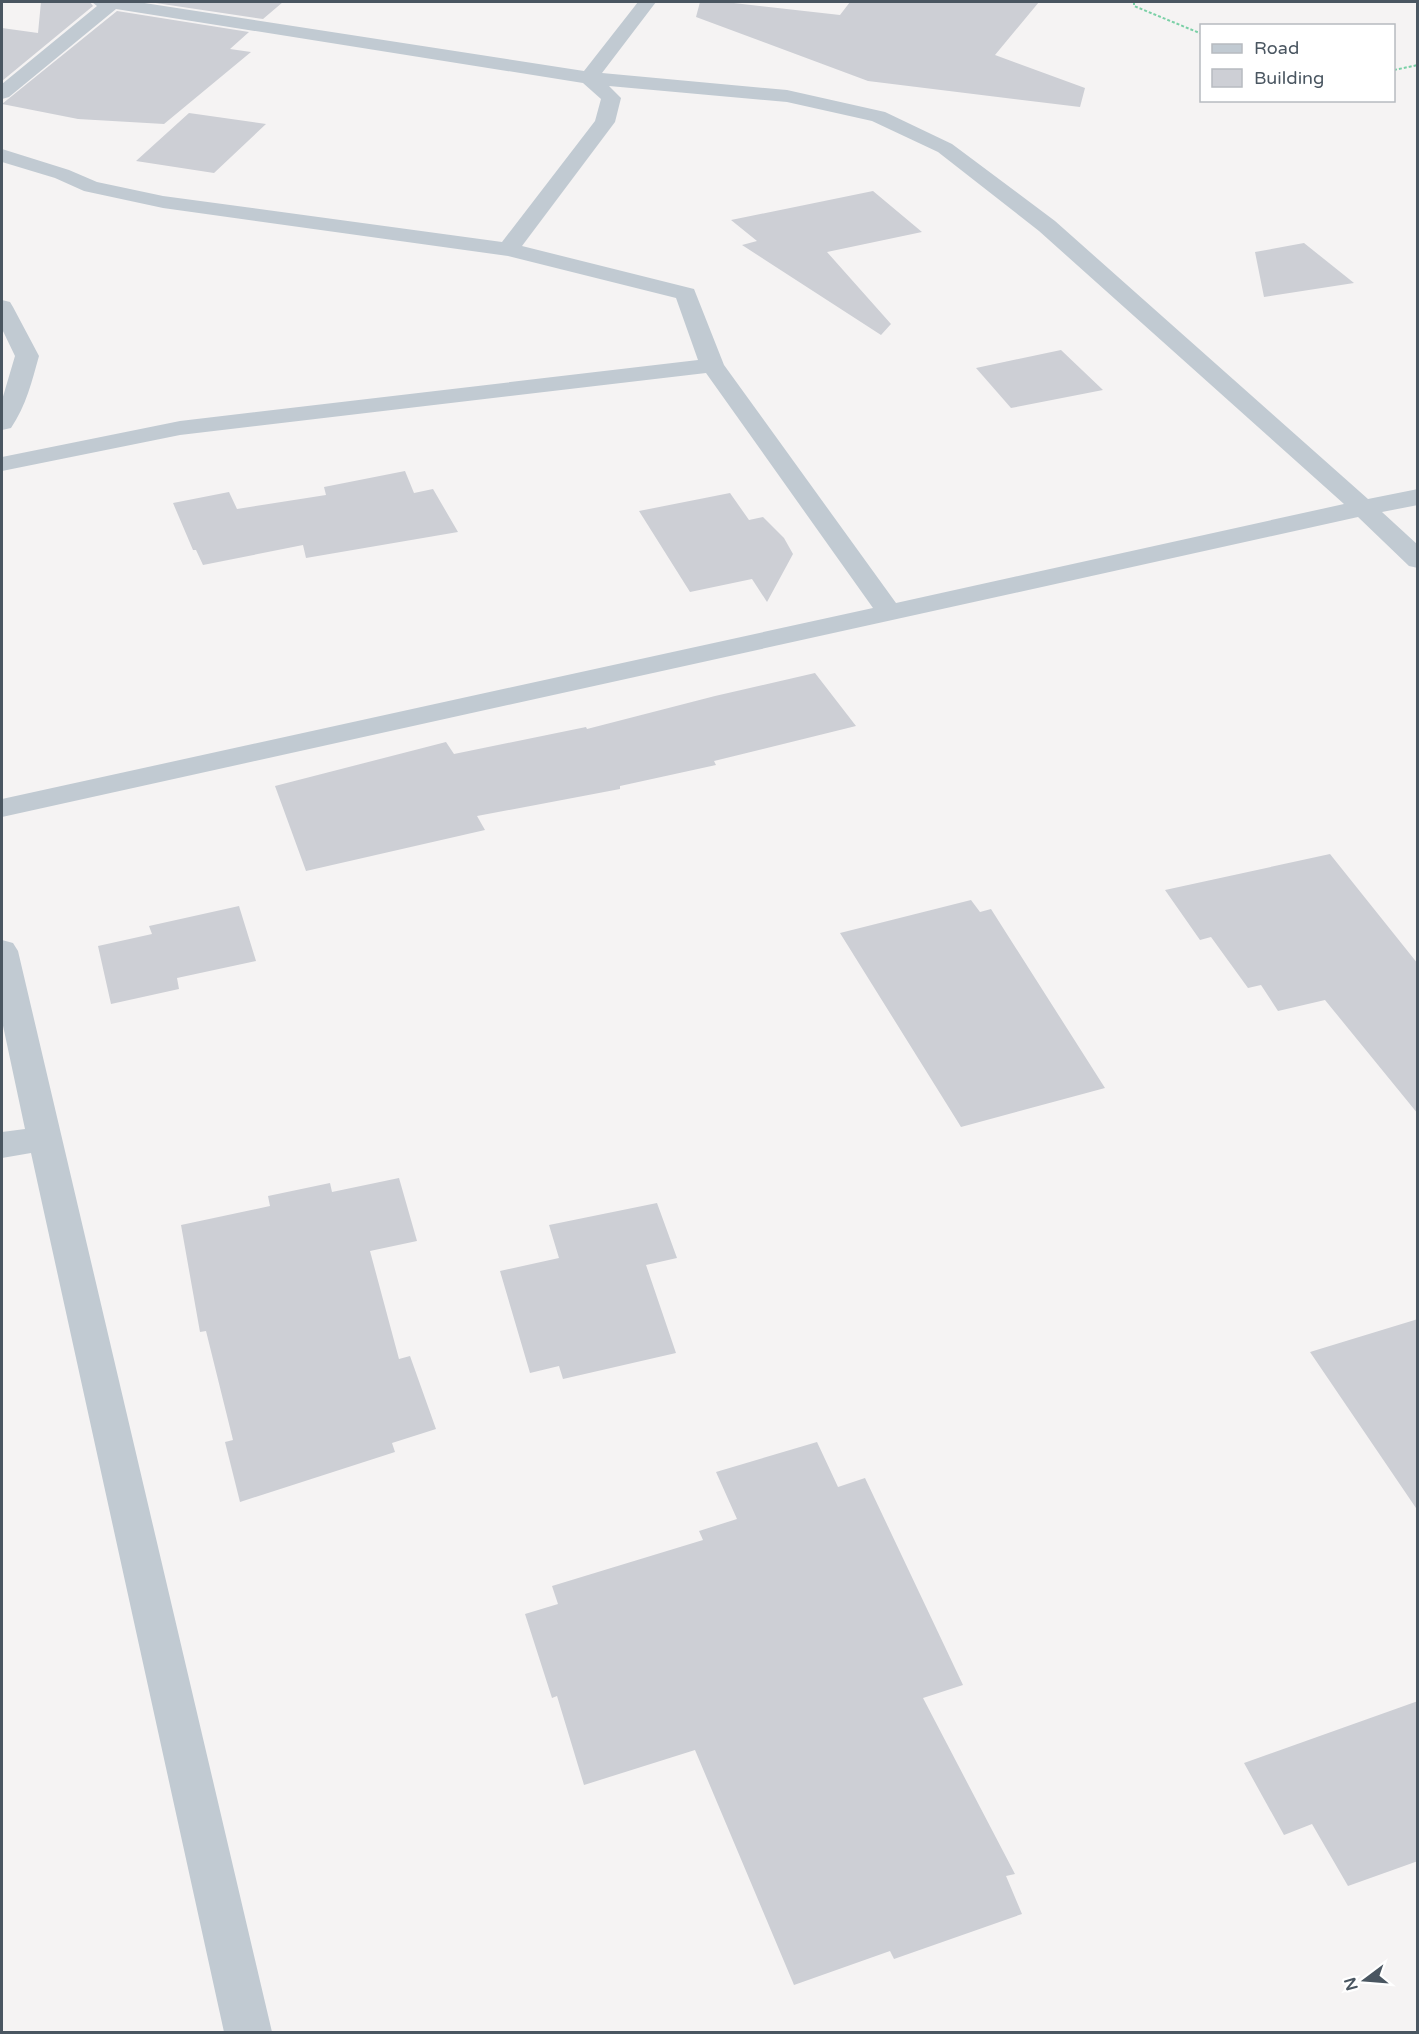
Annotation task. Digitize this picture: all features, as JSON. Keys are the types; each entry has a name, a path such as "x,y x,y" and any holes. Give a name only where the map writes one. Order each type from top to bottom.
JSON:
{"street":[{"path":"2,93 109,2 589,78 787,96 878,116 945,148 1047,226 1363,508 1418,560"},
{"path":"589,78 647,2"},
{"path":"508,249 605,122 611,98 589,78"},
{"path":"2,155 62,174 91,187 163,202 508,249 686,294 712,365 890,613"},
{"path":"2,307 27,356 15,397 2,423"},
{"path":"2,464 180,428 712,365"},
{"path":"2,808 1418,497"},
{"path":"2,951 248,2032"},
{"path":"2,1145 45,1138"}],"path":[{"path":"1134,2 1134,6 1200,33"},
{"path":"1395,70 1418,65"}],"building":[{"path":"41,2 90,2 93,6 2,81 2,28 38,33"},
{"path":"149,2 283,2 263,19"},
{"path":"700,2 725,2 840,15 850,2 1039,2 995,55 1085,88 1080,107 868,81 696,17"},
{"path":"117,11 249,32 230,49 251,52 164,124 78,119 2,104"},
{"path":"189,113 266,124 214,173 136,161"},
{"path":"873,191 922,232 827,252 891,324 881,335 742,245 757,241 731,220"},
{"path":"1304,243 1354,283 1264,297 1255,252"},
{"path":"1061,350 1103,390 1011,408 976,368"},
{"path":"405,471 414,493 433,489 458,532 306,558 303,545 203,565 196,550 193,550 173,503 229,492 237,509 326,495 324,487"},
{"path":"730,493 749,520 763,517 784,538 793,554 767,602 752,579 690,592 639,511"},
{"path":"815,673 856,726 714,761 716,765 620,786 620,789 477,816 485,830 306,871 275,786 446,742 454,754 586,727 587,729"},
{"path":"1330,854 1418,964 1418,1114 1325,1000 1278,1011 1261,985 1248,988 1211,937 1200,940 1165,890"},
{"path":"971,900 980,912 991,909 1105,1088 961,1127 840,933"},
{"path":"239,906 256,961 177,978 179,989 111,1004 98,946 152,934 149,926"},
{"path":"399,1178 417,1241 370,1251 399,1359 410,1356 436,1429 392,1443 395,1452 240,1502 225,1442 233,1440 206,1331 200,1332 181,1225 270,1206 268,1196 330,1183 332,1192"},
{"path":"657,1203 677,1258 646,1265 676,1353 563,1379 559,1366 530,1373 500,1271 559,1258 549,1225"},
{"path":"1418,1319 1418,1511 1310,1352"},
{"path":"817,1442 838,1487 865,1478 963,1685 923,1698 1015,1874 1006,1876 1022,1914 894,1959 890,1951 794,1985 695,1750 584,1785 557,1696 552,1698 525,1614 558,1604 552,1586 703,1540 699,1531 737,1519 716,1472"},
{"path":"1418,1701 1418,1861 1348,1886 1312,1824 1284,1835 1244,1763"}]}
